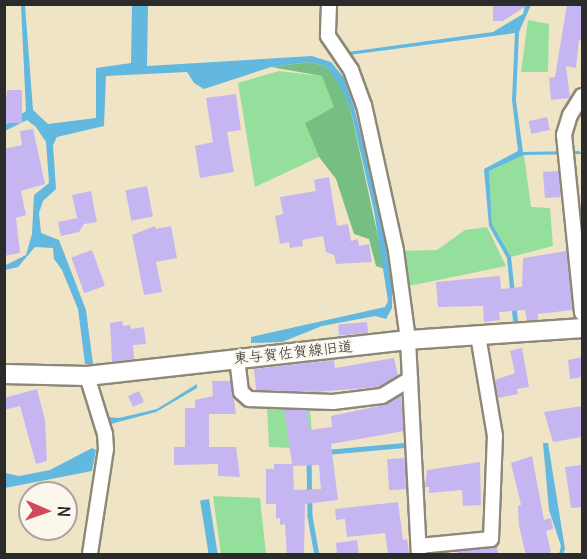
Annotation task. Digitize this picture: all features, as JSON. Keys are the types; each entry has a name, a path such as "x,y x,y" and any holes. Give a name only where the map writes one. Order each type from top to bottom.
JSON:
{"main road":[{"name":"東与賀佐賀線旧道","path":"4,374 87,376 408,339 582,328"}],"street":[{"path":"329,4 328,36 351,70 364,105 396,251 408,339 419,550 491,539 495,436 478,335"},
{"path":"582,96 570,115 565,153 582,313"},
{"path":"237,358 241,392 249,399 333,402 382,396 410,379"},
{"path":"87,376 105,434 106,449 90,555"}],"green space":[{"path":"528,20 549,24 548,72 521,72"},
{"path":"309,62 325,66 337,79 350,107 385,269 376,266 369,239 354,234 336,179 319,157 305,123 334,107 322,76 271,67"},
{"path":"279,71 322,76 335,107 305,123 319,157 255,187 238,83"},
{"path":"524,155 531,207 550,208 553,246 511,257 492,224 489,171"},
{"path":"487,227 506,266 404,287 400,251 437,250 465,230"},
{"path":"267,406 310,407 313,449 269,447"},
{"path":"213,496 260,498 266,554 221,554"}],"water":[{"path":"21,5 25,5 33,110 48,124 96,118 96,68 131,63 132,5 148,5 147,66 312,56 331,62 344,78 354,107 380,211 392,268 392,308 386,319 375,316 322,326 282,342 251,343 251,337 385,307 388,301 374,211 350,107 336,79 325,66 309,62 271,67 204,89 194,83 187,72 106,76 104,126 57,137 53,145 56,189 43,201 39,213 41,233 59,240 86,310 93,364 85,364 78,309 62,270 54,259 53,248 35,247 18,267 5,270 4,266 26,255 32,234 34,195 49,183 46,142 36,127 27,120 5,131 5,125 26,111"},
{"path":"525,5 531,5 519,32 516,101 523,152 579,151 582,154 524,155 489,171 492,224 511,257 518,321 513,321 507,258 489,226 484,169 518,151 512,100 515,33 349,55 348,52 493,32 523,14"},
{"path":"95,383 108,417 119,418 157,409 197,384 197,388 156,412 107,425"},
{"path":"543,443 548,443 565,549 563,554 559,554 561,546 549,510"},
{"path":"92,448 96,450 92,471 41,481 18,481 18,485 5,488 5,473 19,476 50,470"},
{"path":"209,499 218,554 209,554 200,500"}],"building":[{"path":"493,4 529,4 503,21 493,21"},
{"path":"567,4 582,4 582,41 579,40 576,68 566,66 570,98 551,100 549,78 555,77"},
{"path":"7,90 22,90 22,123 4,123"},
{"path":"236,94 241,130 227,132 234,172 200,178 195,146 213,142 206,98"},
{"path":"547,117 550,130 531,134 528,121"},
{"path":"33,129 45,184 21,191 26,215 16,218 20,253 4,256 4,149 22,145 20,131"},
{"path":"559,171 561,197 545,198 543,172"},
{"path":"329,177 337,226 348,224 351,241 358,239 359,246 369,244 372,262 336,264 334,255 326,252 323,236 302,240 303,246 290,248 289,242 280,244 275,216 283,214 280,197 316,191 314,180"},
{"path":"147,186 153,216 131,221 125,190"},
{"path":"91,191 97,222 84,224 79,232 61,236 58,222 77,218 72,195"},
{"path":"155,226 156,229 171,226 177,258 156,262 162,292 144,295 132,235"},
{"path":"92,250 105,286 84,293 71,258"},
{"path":"567,251 573,310 538,314 538,320 527,321 525,310 499,312 500,320 484,322 483,306 438,307 436,282 500,276 501,289 522,287 523,258"},
{"path":"122,321 123,326 130,325 131,329 144,327 146,344 133,345 134,359 112,362 110,323"},
{"path":"367,322 368,333 339,335 338,325"},
{"path":"522,348 529,387 517,389 518,394 498,398 495,380 515,373 510,351"},
{"path":"582,357 582,377 570,379 568,360"},
{"path":"394,358 398,376 379,387 315,392 256,390 254,369 334,360 335,368"},
{"path":"212,381 231,381 236,414 209,414 209,447 236,447 240,477 218,476 218,464 174,465 174,447 185,447 185,408 195,408 195,400 213,396"},
{"path":"37,389 45,420 47,461 36,464 20,406 4,410 4,398"},
{"path":"139,391 144,402 133,407 128,396"},
{"path":"401,395 404,431 331,444 338,500 305,504 304,555 287,555 285,524 280,525 280,518 276,519 276,504 266,504 266,469 274,469 274,464 292,464 284,409 307,410 310,430 332,427 331,416 384,405","holes":["319,465 321,489 294,490 293,466"]},
{"path":"582,406 582,437 553,442 544,412"},
{"path":"532,456 544,520 551,518 553,529 546,531 551,552 543,555 526,555 519,526 518,506 521,505 511,463"},
{"path":"405,458 407,489 389,490 387,459"},
{"path":"480,462 481,505 463,506 462,490 429,493 429,487 425,487 427,470"},
{"path":"582,465 582,507 571,508 565,467"},
{"path":"398,502 403,540 407,539 409,555 388,553 385,533 347,537 345,519 336,520 335,509"},
{"path":"357,540 359,555 337,555 336,543"},
{"path":"497,546 498,555 458,555 458,551"}],"waterway":[{"path":"326,452 404,445"},
{"path":"309,459 310,516 317,554"}]}
